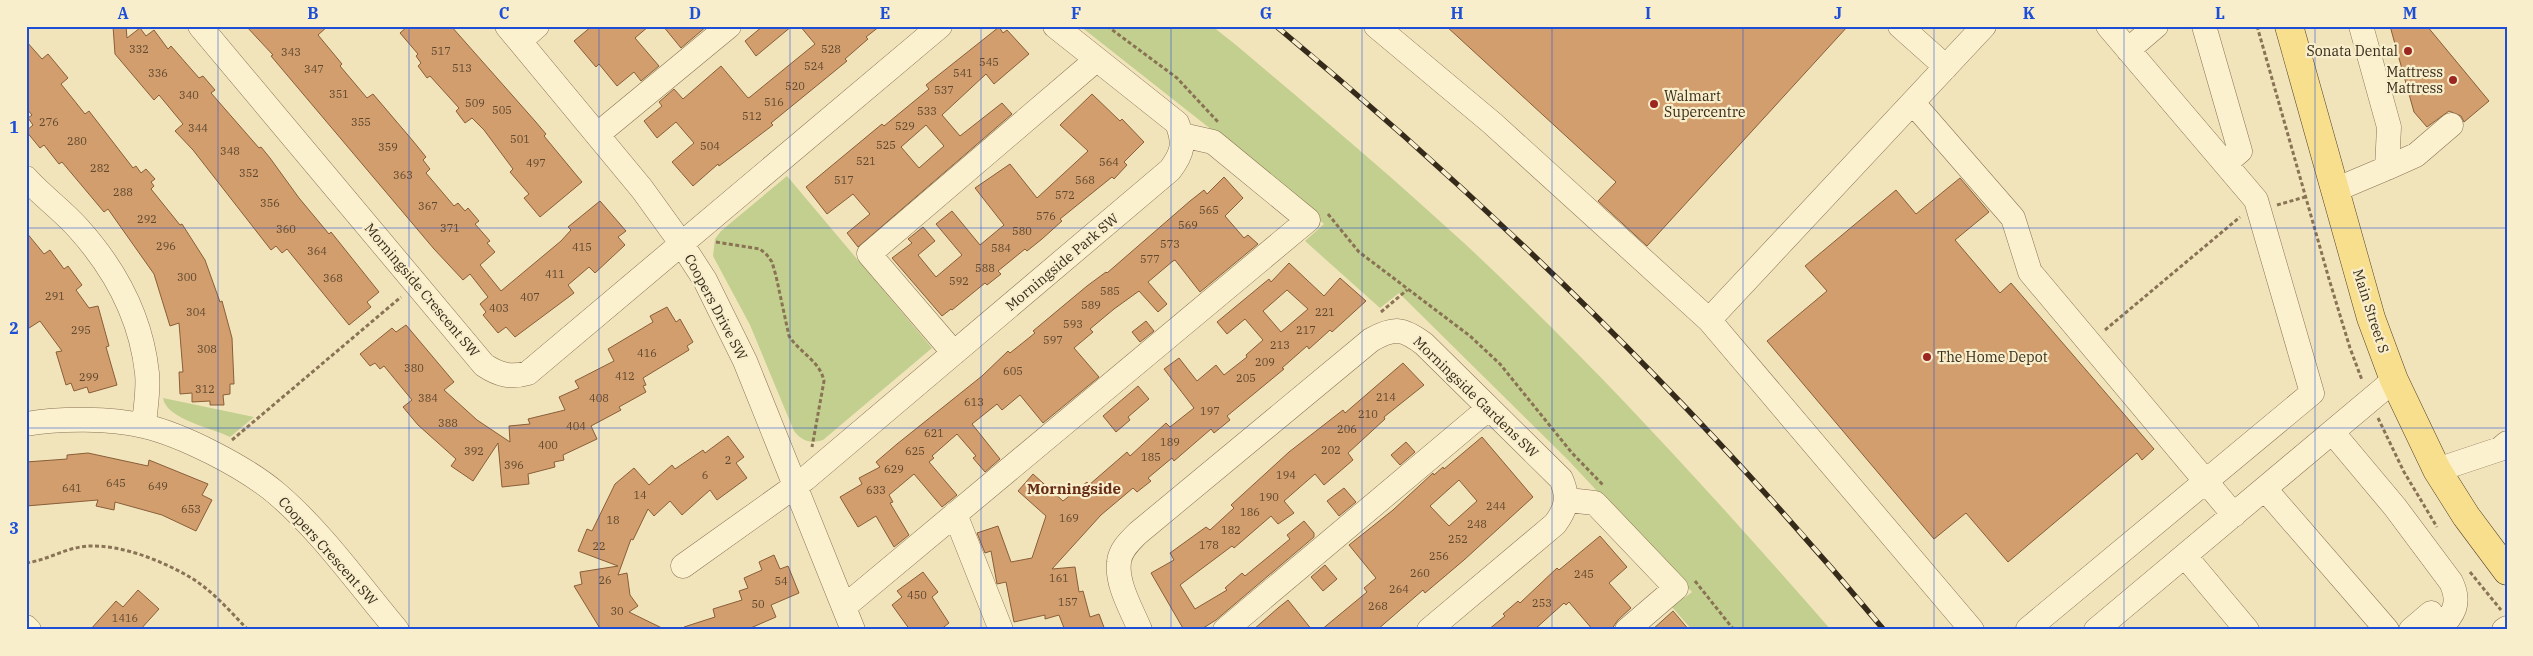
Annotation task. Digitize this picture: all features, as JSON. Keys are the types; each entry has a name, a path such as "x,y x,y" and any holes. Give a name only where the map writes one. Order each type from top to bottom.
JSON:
{"main road":[{"name":"Main Street S","path":"2289,26 2371,318 2394,380 2437,470 2466,516 2507,571"}],"street":[{"name":"Morningside Crescent SW","path":"200,26 484,365 497,373 518,376 528,373 686,251"},
{"path":"598,134 729,26"},
{"path":"686,251 940,26"},
{"path":"844,607 1308,220 1213,142 1182,135 1176,123 1055,26"},
{"path":"1376,26 1492,123 1709,320 1972,630"},
{"path":"1709,320 1984,26"},
{"path":"2028,630 2312,393 2260,210 2248,188 2108,26"},
{"path":"2128,50 2156,26"},
{"path":"2204,26 2240,151 2226,163"},
{"path":"2361,26 2389,127 2387,168"},
{"path":"1909,29 1946,67"},
{"name":"Coopers Drive SW","path":"521,31 686,251 728,324 800,483 853,630"},
{"path":"954,353 869,254 1096,60"},
{"path":"1913,103 2013,218 2030,272 2234,515"},
{"path":"2335,190 2416,155 2451,125"},
{"name":"Morningside Park SW","path":"683,566 800,483 1170,170 1184,146 1182,135"},
{"path":"26,178 77,227 98,252 114,275 130,306 140,339 147,374 144,426"},
{"name":"Morningside Gardens SW","path":"1140,630 1120,578 1119,561 1126,546 1371,340 1384,333 1399,330 1411,334 1424,344 1561,479 1568,500"},
{"path":"2096,630 2394,380"},
{"path":"1226,630 1489,408"},
{"name":"Coopers Crescent SW","path":"26,424 88,422 144,426 214,455 260,482 298,513 397,630"},
{"path":"2333,433 2396,507 2451,582 2456,592 2455,609 2452,617 2434,621 2411,630"},
{"path":"2437,470 2505,450"},
{"path":"2265,489 2388,630"},
{"path":"1429,630 1555,524 1568,500 1595,503 1676,588 1627,630"},
{"path":"955,514 1001,630"},
{"path":"2185,556 2247,630"}],"path":[{"path":"1107,26 1177,78 1219,124"},
{"path":"1324,209 1359,252 1470,336 1500,364 1572,453 1607,488"},
{"path":"2089,343 2242,215"},
{"path":"686,251 712,241 760,249 772,262 789,336 795,345 822,371 824,381 800,483"},
{"path":"214,455 417,284"},
{"path":"26,563 62,550 90,546 127,551 157,561 189,576 218,599 248,630"},
{"path":"1693,579 1734,630"}],"green space":[{"path":"1080,26 1212,26 1236,45 1464,243 1560,336 1743,530 1831,630 1692,630 1672,607 1692,592 1568,460 1399,293 1380,308 1305,241 1324,224 1231,145"},
{"path":"787,176 932,348 823,440 814,442 803,439 794,431 750,325 713,256 715,239 721,231"},
{"path":"163,398 254,417 230,437 191,422 172,412"}],"building":[{"path":"113,26 126,26 127,38 140,28 146,36 154,30 168,49 171,46 199,78 203,76 215,90 211,93 259,148 261,147 299,198 329,234 331,232 379,292 367,302 371,307 349,325 287,249 282,253 276,246 271,250 193,150 175,131 183,124 159,95 154,100 115,54"},
{"path":"246,26 328,26 318,35 342,64 340,66 367,98 373,94 413,141 426,157 423,160 430,169 426,173 454,206 458,203 465,211 468,208 479,221 475,224 490,241 487,243 495,252 480,265 501,291 561,241 571,230 568,227 600,201 626,231 618,237 625,245 595,273 589,267 568,285 574,293 515,337 506,327 498,333 483,315 486,312 480,304 488,297 470,274 463,280 434,249 271,56 273,55"},
{"path":"408,26 451,26 546,134 544,136 582,182 540,217 524,198 529,194 510,172 513,169 484,130 472,118 465,123 456,111 459,108 430,76 427,78 418,66 421,63 416,56 418,54 400,33"},
{"path":"592,26 649,26 635,38 659,66 641,81 634,72 617,86 599,64 596,67 574,41"},
{"path":"663,26 707,26 681,48"},
{"path":"763,26 792,26 756,56 745,41"},
{"path":"800,26 880,26 866,37 868,39 845,59 847,61 771,123 773,125 719,166 718,164 693,186 672,162 694,143 676,122 657,138 644,121 662,106 659,102 674,89 683,99 721,66 748,98 750,97 815,44"},
{"name":"Walmart Supercentre","path":"1446,26 1848,26 1647,246 1598,201 1616,182"},
{"path":"2390,26 2427,26 2489,101 2464,122 2461,116 2449,111 2427,127 2414,112"},
{"path":"999,27 1003,33 1007,30 1029,54 994,84 986,74 942,115 960,136 1002,103 1012,114 858,247 847,233 870,214 853,194 827,214 806,187 882,124 884,126 929,89 926,85","holes":["926,125 944,146 919,168 901,147"]},
{"path":"26,41 42,59 48,54 68,78 61,84 85,114 89,111 133,168 136,166 141,173 146,169 155,179 151,182 154,186 151,189 180,225 182,224 205,260 220,302 222,301 232,338 234,384 230,384 230,394 223,395 224,405 210,405 210,401 192,402 192,393 180,394 179,372 183,372 179,323 170,326 154,274 108,209 104,212 62,162 59,164 44,145 40,148 26,131 33,125 28,118 32,115 26,108"},
{"path":"1092,94 1120,121 1122,119 1144,142 1124,162 1127,165 1114,179 1112,177 1060,219 1062,221 1042,239 1027,251 1025,249 998,271 1001,274 987,285 985,283 942,316 892,258 912,243 908,239 923,227 935,241 918,255 936,277 962,255 936,224 952,211 980,245 1004,225 975,188 1010,164 1037,198 1088,151 1060,125"},
{"path":"1224,177 1243,198 1225,216 1244,238 1248,235 1258,244 1200,292 1175,260 1173,261 1148,282 1167,304 1158,312 1139,291 1114,309 1090,329 1093,332 1074,348 1099,377 1043,423 1020,395 1002,410 997,404 972,424 1000,459 985,472 973,458 976,456 957,434 932,456 934,458 929,462 957,495 942,507 914,474 889,495 893,502 890,503 909,535 894,547 876,516 858,527 840,497 862,484 859,478 880,467 876,462 897,444 982,376 1008,351 1010,353 1035,333 1033,331 1087,286 1107,273 1190,201 1204,190 1207,194"},
{"name":"The Home Depot","path":"1960,178 1989,212 1955,240 2000,293 2011,283 2154,449 2142,460 2137,453 2008,562 1966,513 1934,539 1767,341 1827,291 1805,266 1896,190 1916,214"},
{"path":"26,232 44,254 50,250 64,269 68,266 82,285 76,290 89,308 98,306 109,346 106,347 117,385 89,393 87,387 74,391 71,383 66,385 56,352 62,351 40,321 26,330"},
{"path":"1289,263 1324,296 1340,278 1366,301 1332,332 1330,330 1309,349 1307,346 1282,368 1284,369 1227,416 1230,420 1214,433 1211,429 1174,461 1172,458 1148,478 1151,481 1137,492 1133,488 1101,515 1052,569 1075,567 1079,592 1083,591 1090,617 1099,614 1105,630 1061,630 1064,628 1059,615 1045,619 1045,615 1014,622 1006,582 997,584 991,551 985,553 977,533 998,526 1011,562 1032,558 1046,516 1018,491 1033,474 1063,501 1087,482 1089,485 1127,452 1130,456 1166,423 1170,427 1194,408 1164,369 1179,358 1197,381 1216,365 1224,375 1247,357 1246,355 1263,340 1245,319 1227,334 1217,322 1269,279 1271,282","holes":["1287,290 1308,309 1281,332 1263,311"]},
{"path":"667,307 676,322 680,319 693,342 687,346 689,350 643,378 646,385 643,386 646,392 619,407 621,410 591,426 597,439 563,455 564,460 554,462 555,467 528,474 529,484 502,487 498,443 473,481 451,466 456,459 418,425 403,407 412,400 384,366 380,369 375,363 370,366 360,354 392,328 396,332 406,325 454,382 444,390 477,420 510,442 509,426 530,424 528,419 565,410 559,397 579,388 575,381 614,361 608,349 653,322 650,316"},
{"path":"1146,321 1154,331 1140,342 1132,332"},
{"path":"1403,363 1424,385 1384,417 1385,419 1348,453 1353,460 1324,485 1315,474 1284,501 1294,513 1278,524 1271,516 1234,548 1232,546 1180,585 1195,609 1227,590 1225,588 1242,573 1245,576 1290,539 1287,535 1304,521 1314,533 1314,537 1216,620 1200,630 1184,630 1151,573 1174,560 1170,553 1206,527 1210,530 1234,508 1231,505 1289,452 1343,410 1345,413"},
{"path":"1138,386 1149,399 1128,417 1130,420 1116,432 1103,416"},
{"path":"728,436 744,457 736,463 747,478 717,500 710,490 682,515 670,501 654,516 648,509 633,540 631,539 618,575 627,573 630,595 638,606 629,612 666,630 601,630 574,586 582,584 580,572 618,566 578,551 587,529 592,531 615,484 634,468 649,485 672,465 675,469 703,450 705,453"},
{"path":"1482,437 1533,497 1464,560 1425,593 1423,590 1377,630 1321,630 1367,592 1364,588 1376,578 1349,545 1393,510 1433,473 1434,475 1443,467 1444,469","holes":["1459,480 1477,501 1449,526 1430,506"]},
{"path":"1406,442 1415,452 1400,465 1391,455"},
{"path":"88,453 148,466 149,460 208,484 202,495 212,500 196,531 162,515 115,502 114,510 96,506 98,500 26,506 26,462 67,459 67,455"},
{"path":"1344,488 1356,502 1339,516 1327,501"},
{"path":"1600,536 1627,567 1609,583 1631,608 1618,620 1611,630 1593,630 1569,602 1566,605 1564,603 1534,630 1488,630 1505,616 1503,614 1518,601 1520,603 1557,568 1559,570"},
{"path":"774,555 780,569 788,566 799,593 771,605 776,617 746,630 684,630 684,627 715,617 713,609 742,600 739,591 748,588 744,578 762,570 759,562"},
{"path":"1325,565 1337,579 1323,591 1311,577"},
{"path":"923,572 938,592 932,597 949,623 940,630 910,630 892,605 902,597 897,591"},
{"path":"138,590 159,609 140,630 90,630 116,601 123,607"},
{"path":"1288,600 1312,630 1253,630 1278,608"},
{"path":"1673,611 1689,630 1652,630"}],"railway":[{"path":"1276,26 1358,95 1438,167 1594,314 1743,469 1884,630"}],"place":[{"name":"Sonata Dental","path":"2408,51"},
{"name":"Mattress Mattress","path":"2453,80"},
{"name":"Walmart Supercentre","path":"1654,104"},
{"name":"The Home Depot","path":"1927,357"}],"district":[{"name":"Morningside","path":"1074,488"}]}
